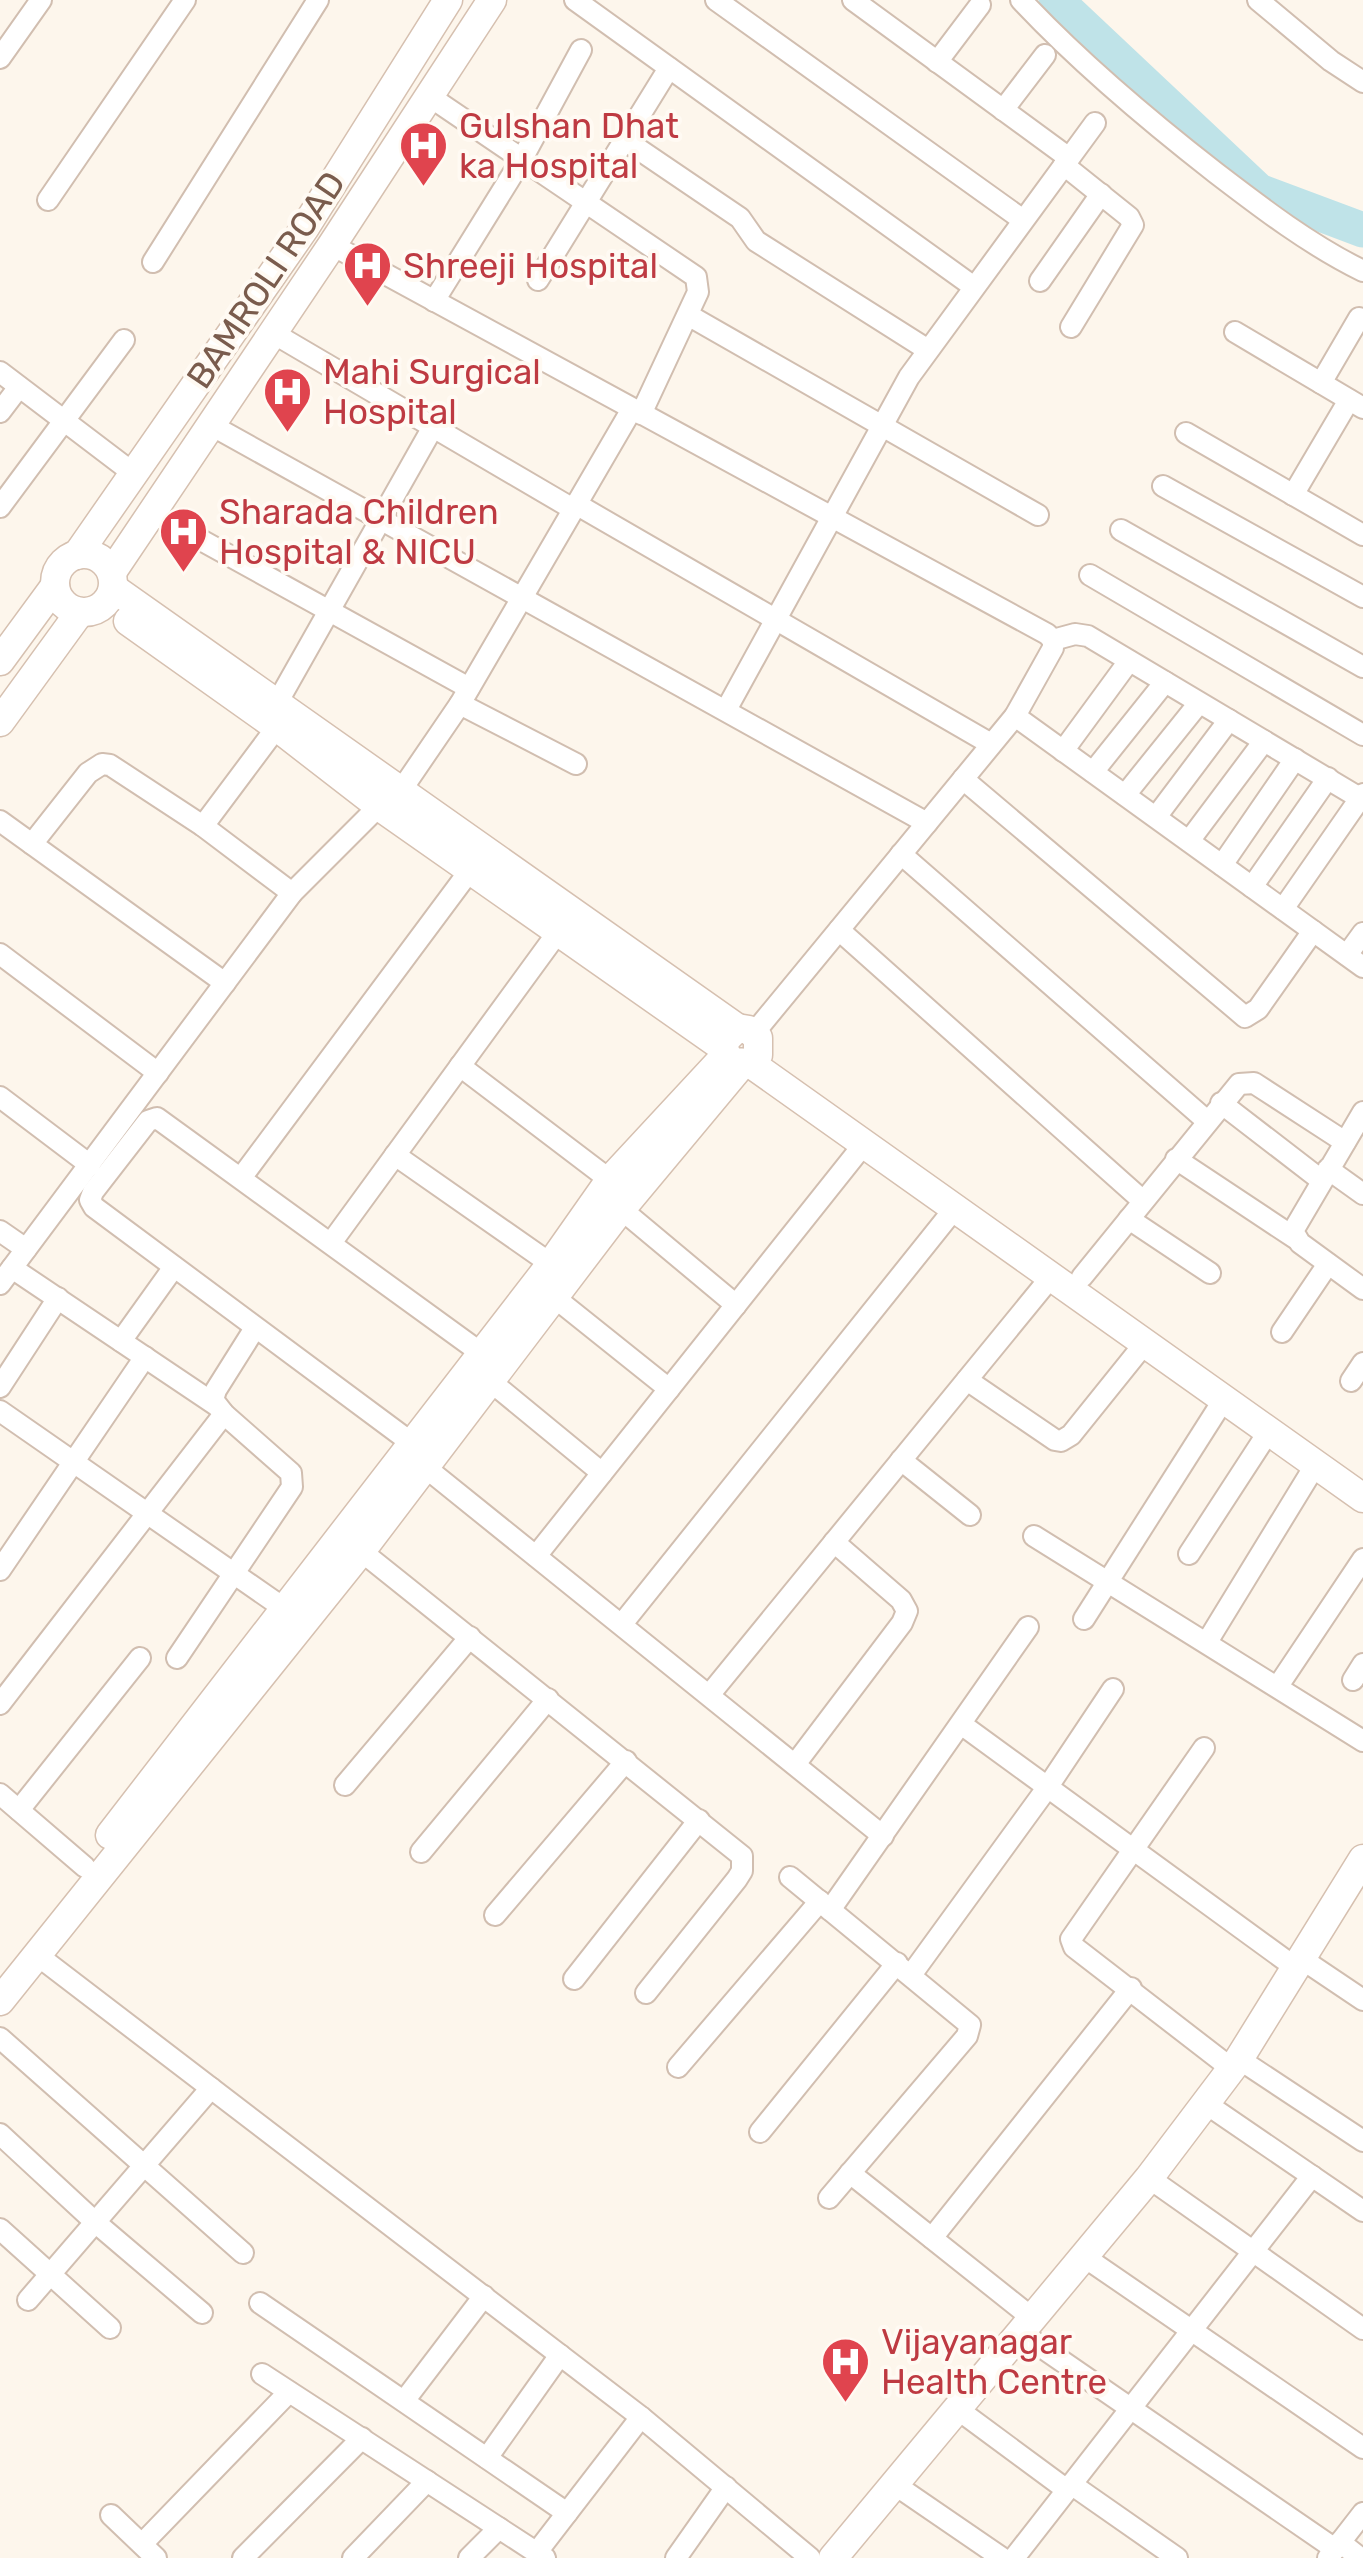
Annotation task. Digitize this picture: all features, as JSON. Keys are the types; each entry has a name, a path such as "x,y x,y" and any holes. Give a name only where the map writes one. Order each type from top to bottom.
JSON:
{"street":[{"path":"0,58 40,0"},
{"path":"48,200 185,0"},
{"path":"154,262 318,0"},
{"name":"BAMROLI ROAD","path":"55,586 59,568 77,554 304,229 448,0"},
{"name":"BAMROLI ROAD","path":"0,722 102,594 152,512 492,0"},
{"path":"575,0 974,288"},
{"path":"716,0 1023,220"},
{"path":"852,0 877,7 937,62 1003,110 1129,217 1133,225 1071,328"},
{"path":"1020,0 1138,110 1194,156 1266,212 1333,256 1363,270"},
{"path":"1258,0 1363,82"},
{"path":"937,62 980,5"},
{"path":"434,301 522,159 580,50"},
{"path":"1003,110 1046,54"},
{"path":"538,280 669,68"},
{"path":"177,1658 294,1479 220,1410 58,1298 6,1276 292,893 390,797 464,696 575,506 636,411 698,292 696,278 429,96"},
{"path":"726,710 830,518 928,350 1095,123"},
{"path":"625,140 740,218 756,241 928,350"},
{"path":"1040,281 1101,194"},
{"path":"0,1973 285,1609 419,1455 490,1382 742,1049 1015,716 1053,648 1053,640 1047,634 332,245"},
{"path":"688,316 1038,515"},
{"path":"1320,383 1359,318"},
{"path":"1235,332 1356,404 1294,494"},
{"path":"273,333 992,744"},
{"path":"0,507 124,340"},
{"path":"0,372 133,474"},
{"path":"0,412 19,387"},
{"path":"211,425 927,823"},
{"path":"203,826 277,715 329,610 433,427"},
{"path":"1186,433 1363,535"},
{"path":"1163,486 1363,597"},
{"path":"152,512 329,610 576,764"},
{"path":"1121,530 1363,666"},
{"path":"77,554 98,557 102,594"},
{"path":"1090,575 1363,735"},
{"path":"55,586 62,602 102,594 277,715 742,1049 864,1144 1363,1498"},
{"path":"0,661 55,586"},
{"path":"1053,640 1081,634 1362,797 1283,909"},
{"path":"1063,751 1129,661"},
{"path":"1093,772 1165,682"},
{"path":"1125,795 1200,703"},
{"path":"1015,716 1355,961 1363,932"},
{"path":"1156,818 1229,720"},
{"path":"1189,841 1264,741"},
{"path":"1222,865 1295,759"},
{"path":"32,844 88,774 102,764 117,769 203,826 292,893"},
{"path":"1252,887 1328,778"},
{"path":"963,779 1245,1017 1258,1009 1314,931"},
{"path":"390,797 472,869 558,932 742,1049 1082,1277 1363,1475"},
{"path":"0,821 225,983"},
{"path":"901,854 1206,1122"},
{"path":"242,1178 472,869"},
{"path":"839,930 1143,1201"},
{"path":"331,1243 558,932"},
{"path":"0,954 158,1073"},
{"path":"0,2001 362,1551 481,1353 610,1180 742,1049"},
{"path":"460,1066 610,1180"},
{"path":"1082,1277 1238,1084 1254,1083 1345,1142"},
{"path":"0,1097 90,1164"},
{"path":"1221,1104 1325,1174 1363,1194"},
{"path":"1295,1238 1295,1223 1363,1112"},
{"path":"481,1353 162,1120 153,1118 96,1187 90,1200 94,1207 419,1455 536,1556 884,1836"},
{"path":"536,1556 864,1144"},
{"path":"395,1155 550,1264"},
{"path":"1176,1159 1295,1238 1363,1289"},
{"path":"622,1624 955,1208"},
{"path":"621,1209 736,1306"},
{"path":"1129,1219 1210,1273"},
{"path":"0,1230 26,1249"},
{"path":"1282,1332 1328,1264"},
{"path":"121,1341 174,1268"},
{"path":"710,1694 1051,1277"},
{"path":"554,1297 669,1389"},
{"path":"0,1387 58,1298"},
{"path":"0,1704 148,1512 220,1410 216,1390 255,1328"},
{"path":"967,1380 1061,1442 1071,1436 1145,1343"},
{"path":"4,1556 74,1462 144,1357"},
{"path":"490,1382 602,1473"},
{"path":"1084,1619 1224,1400"},
{"path":"0,1412 285,1609"},
{"path":"1189,1554 1269,1431"},
{"path":"901,1460 970,1514"},
{"path":"1206,1642 1316,1464"},
{"path":"1034,1536 1363,1741"},
{"path":"796,1764 907,1611 901,1600 834,1542"},
{"path":"362,1551 742,1856 742,1871 646,1992"},
{"path":"1278,1686 1363,1559"},
{"path":"678,2067 884,1836 1028,1627"},
{"path":"346,1785 470,1637"},
{"path":"19,1810 140,1658"},
{"path":"760,2132 904,1969 1046,1788 1113,1690"},
{"path":"421,1852 548,1699"},
{"path":"961,1724 1133,1850 1299,1964 1363,2000"},
{"path":"1204,1748 1072,1939 1074,1947 1235,2064 1363,2142"},
{"path":"495,1915 626,1761"},
{"path":"0,1794 85,1867"},
{"path":"574,1979 699,1820"},
{"path":"37,1955 641,2417 726,2487 828,2558 1150,2178 1235,2064 1363,1859"},
{"path":"790,1877 968,2020 970,2030 829,2198"},
{"path":"932,2238 1131,1988"},
{"path":"0,2038 243,2253"},
{"path":"28,2300 211,2088"},
{"path":"1205,2103 1363,2211"},
{"path":"0,2134 202,2314"},
{"path":"850,2173 932,2238 1026,2325 1130,2409 1334,2550 1360,2558"},
{"path":"1014,2558 1312,2176"},
{"path":"1150,2178 1363,2329"},
{"path":"0,2228 110,2328"},
{"path":"1086,2258 1363,2448"},
{"path":"404,2401 484,2296"},
{"path":"260,2303 567,2513"},
{"path":"487,2458 560,2355"},
{"path":"262,2374 541,2555 567,2513 641,2417"},
{"path":"111,2514 149,2551 289,2392"},
{"path":"956,2408 1177,2558"},
{"path":"243,2558 362,2438"},
{"path":"354,2558 428,2481"},
{"path":"894,2484 1002,2558"},
{"path":"676,2558 726,2487"},
{"path":"1334,2550 1363,2512"},
{"path":"469,2558 499,2528"}],"waterway":[{"path":"1056,0 1259,191 1363,230"}],"place":[{"name":"Gulshan Dhat ka Hospital","path":"424,188"},
{"name":"Shreeji Hospital","path":"368,308"},
{"name":"Mahi Surgical Hospital","path":"288,434"},
{"name":"Sharada Children Hospital & NICU","path":"184,574"},
{"name":"Vijayanagar Health Centre","path":"846,2404"}]}
